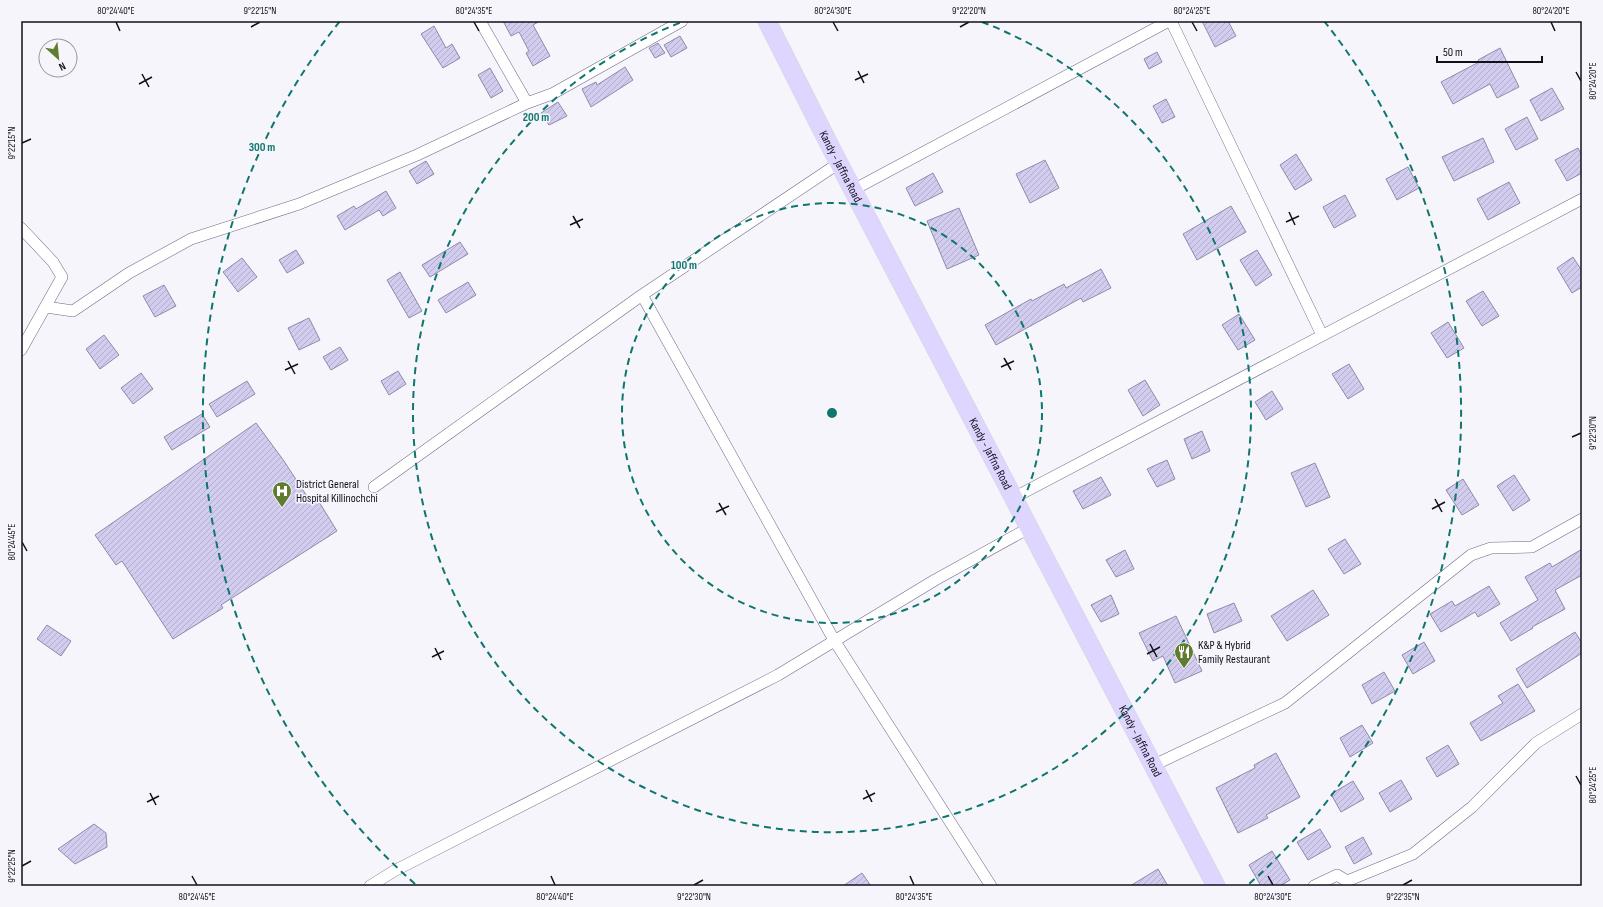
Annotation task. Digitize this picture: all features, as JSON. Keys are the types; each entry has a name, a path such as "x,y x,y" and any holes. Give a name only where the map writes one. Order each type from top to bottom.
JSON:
{"highway":[{"name":"Kandy - Jaffna Road","path":"768,21 839,163 1152,766 1216,886"}],"street":[{"path":"480,21 527,103"},
{"path":"46,307 73,312 130,273 191,239 299,204 417,156 527,103 552,94 682,21"},
{"path":"853,190 1170,21 1322,336"},
{"path":"374,487 642,295 839,163"},
{"path":"1013,498 1582,199"},
{"path":"21,228 53,262 62,277 21,350"},
{"path":"642,295 834,640 991,886"},
{"path":"1152,766 1285,703 1471,555 1491,548 1532,547 1582,519"},
{"path":"370,886 394,871 778,675 935,580 1029,528"},
{"path":"1314,886 1337,875 1347,881 1413,854 1472,806 1536,743 1582,714"}],"building":[{"path":"503,21 540,21 533,25 550,56 533,66 526,53 529,51 519,32 511,36"},
{"path":"1202,21 1228,21 1236,36 1215,47"},
{"path":"434,26 446,48 452,44 460,58 443,68 421,34"},
{"path":"680,36 687,48 671,57 664,45"},
{"path":"658,43 665,53 655,58 649,48"},
{"path":"1500,48 1519,87 1497,98 1490,84 1453,104 1441,82 1479,62 1478,60"},
{"path":"1157,52 1162,62 1149,69 1144,59"},
{"path":"625,67 633,80 591,107 582,89 596,82 597,85"},
{"path":"490,68 503,91 491,98 478,75"},
{"path":"1552,88 1564,109 1541,121 1530,100"},
{"path":"1166,99 1175,117 1162,123 1153,106"},
{"path":"558,102 567,116 549,125 541,113"},
{"path":"1527,117 1538,139 1516,150 1505,129"},
{"path":"1483,138 1494,162 1454,181 1442,157"},
{"path":"1578,148 1582,156 1582,173 1567,181 1555,160"},
{"path":"1296,154 1312,180 1295,190 1280,165"},
{"path":"1045,160 1059,188 1030,203 1016,174"},
{"path":"426,161 434,174 417,184 409,171"},
{"path":"1408,167 1419,188 1397,200 1386,179"},
{"path":"933,173 943,192 915,206 906,188"},
{"path":"1509,182 1520,203 1488,220 1477,199"},
{"path":"386,191 396,208 383,216 379,210 345,230 337,216 354,206 356,209"},
{"path":"1345,195 1356,216 1334,228 1323,207"},
{"path":"1231,206 1246,232 1197,260 1183,234"},
{"path":"959,208 979,255 947,269 927,221"},
{"path":"460,242 468,254 430,277 422,265"},
{"path":"296,250 304,263 287,273 279,260"},
{"path":"1257,250 1272,275 1256,286 1240,260"},
{"path":"1573,257 1582,271 1582,287 1572,293 1557,268"},
{"path":"242,258 257,277 238,292 223,272"},
{"path":"1101,269 1111,288 1083,302 1081,298 996,345 985,325 1031,299 1032,301 1064,284 1066,288"},
{"path":"400,272 422,311 409,318 387,280"},
{"path":"468,282 476,295 446,313 438,300"},
{"path":"164,285 176,306 155,317 143,296"},
{"path":"1483,291 1499,316 1482,326 1466,301"},
{"path":"1239,314 1255,340 1238,350 1222,325"},
{"path":"309,318 320,340 299,350 288,328"},
{"path":"1448,322 1464,348 1447,358 1431,333"},
{"path":"104,335 119,355 100,369 86,349"},
{"path":"340,347 348,360 331,370 323,357"},
{"path":"1349,364 1364,389 1348,399 1332,374"},
{"path":"398,371 406,384 389,395 381,381"},
{"path":"141,373 153,389 133,404 121,388"},
{"path":"1145,380 1160,405 1143,416 1128,390"},
{"path":"247,381 255,394 217,417 209,404"},
{"path":"1272,391 1283,409 1266,420 1255,402"},
{"path":"202,414 210,427 172,450 164,437"},
{"path":"256,423 284,461 310,501 316,497 337,531 221,605 223,608 173,639 122,561 116,565 95,535"},
{"path":"1202,431 1210,451 1192,459 1184,439"},
{"path":"1167,460 1175,479 1157,487 1147,469"},
{"path":"1315,463 1330,497 1306,507 1291,473"},
{"path":"1514,475 1530,500 1513,511 1497,486"},
{"path":"1101,477 1111,495 1083,509 1073,491"},
{"path":"1463,479 1479,505 1462,515 1446,490"},
{"path":"1345,539 1361,564 1344,574 1328,549"},
{"path":"1582,549 1582,575 1555,590 1565,609 1532,627 1533,628 1511,641 1500,623 1538,600 1525,577 1550,563 1552,567"},
{"path":"1125,550 1134,569 1116,577 1106,560"},
{"path":"1489,586 1500,604 1478,617 1475,612 1441,632 1430,614 1452,601 1455,606"},
{"path":"1313,590 1329,615 1287,641 1271,616"},
{"path":"1111,595 1119,614 1101,622 1091,605"},
{"path":"1234,603 1242,621 1214,633 1207,614"},
{"path":"1176,616 1202,671 1175,683 1163,656 1153,661 1139,633"},
{"path":"47,625 71,641 61,656 37,639"},
{"path":"1575,632 1582,643 1582,653 1527,688 1516,669"},
{"path":"1424,642 1435,661 1413,674 1402,655"},
{"path":"1384,672 1395,691 1372,704 1362,685"},
{"path":"1518,684 1535,711 1481,741 1470,723 1503,703 1498,696"},
{"path":"1362,725 1373,743 1350,757 1340,738"},
{"path":"1448,745 1459,764 1437,777 1426,758"},
{"path":"1276,753 1300,797 1266,815 1268,818 1238,833 1216,788 1255,768 1254,765"},
{"path":"1401,780 1412,799 1390,812 1379,793"},
{"path":"1353,781 1364,799 1341,812 1331,794"},
{"path":"94,824 106,833 107,847 75,864 58,849"},
{"path":"1320,829 1331,847 1308,860 1297,842"},
{"path":"1363,837 1372,854 1354,864 1345,847"},
{"path":"1272,851 1290,880 1280,886 1261,886 1249,865"},
{"path":"1158,869 1168,886 1130,886"},
{"path":"862,873 871,886 843,886"}],"place":[{"name":"District General Hospital Killinochchi","path":"282,508"},
{"name":"K&P & Hybrid Family Restaurant","path":"1184,669"}]}
